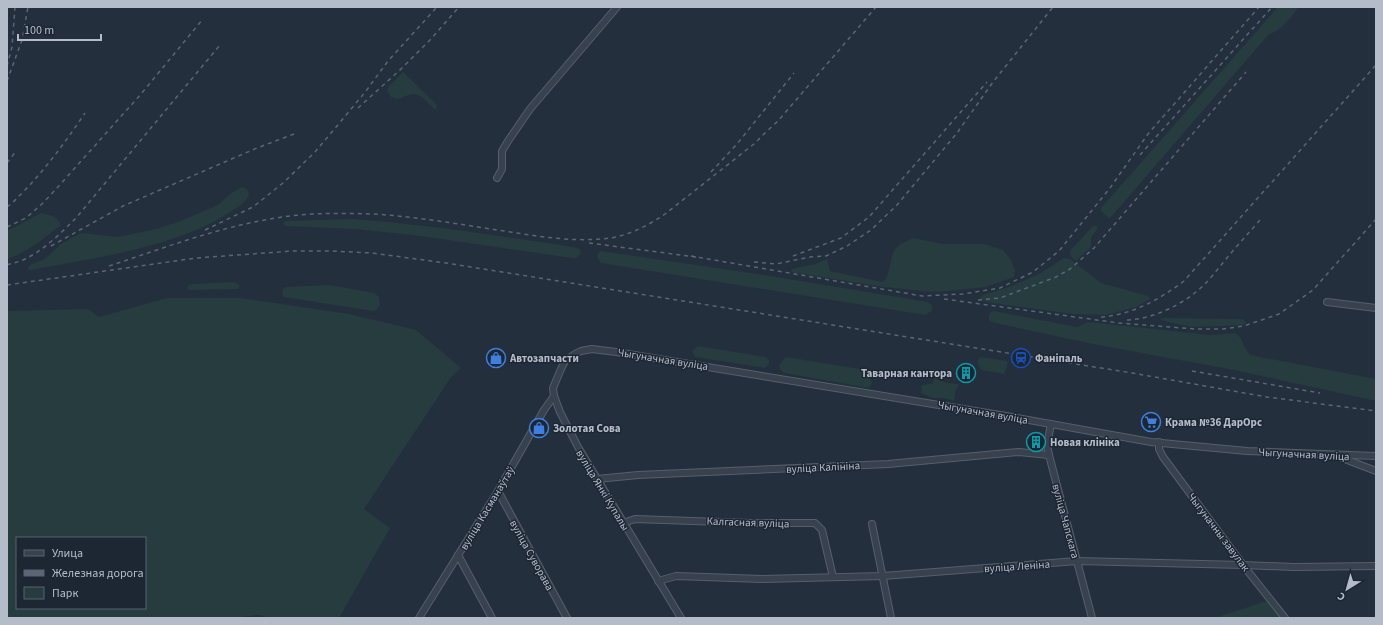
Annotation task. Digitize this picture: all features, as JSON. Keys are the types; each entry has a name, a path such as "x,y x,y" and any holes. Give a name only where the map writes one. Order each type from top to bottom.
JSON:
{"street":[{"path":"497,178 502,168 502,151 508,140 530,109 617,7"},
{"path":"1327,302 1376,308"},
{"name":"вуліца Янкі Купалы","path":"592,349 578,352 565,361 555,380 553,388 554,396 560,412 578,447 681,618"},
{"name":"Чыгуначная вуліца","path":"592,349 690,363 1159,442 1217,449 1338,456 1376,456"},
{"name":"вуліца Касманаўтаў","path":"419,618 498,491 544,410 554,396"},
{"name":"вуліца Чапскага","path":"1051,424 1047,445 1049,455 1092,618"},
{"name":"Чыгуначны завулак","path":"1159,442 1159,449 1163,456 1243,565 1285,618"},
{"name":"вуліца Калініна","path":"597,479 638,475 888,464 1019,452 1049,455"},
{"path":"1338,456 1376,470"},
{"path":"1363,466 1364,456"},
{"name":"вуліца Суворава","path":"498,491 567,618"},
{"name":"Калгасная вуліца","path":"623,523 634,519 750,523 815,523 822,530 833,577"},
{"path":"872,524 891,618"},
{"path":"458,555 492,618"},
{"name":"вуліца Леніна","path":"658,581 676,576 762,579 883,576 1077,562 1294,567 1376,566"}],"green space":[{"path":"1278,7 1299,7 1282,27 1269,34 1109,218 1101,211 1101,208"},
{"path":"403,72 437,105 436,109 434,109 422,97 415,94 398,99 391,97 387,91 389,86"},
{"path":"242,187 247,189 249,195 243,203 229,213 207,225 183,235 106,256 30,270 28,268 30,265 45,259 61,244 81,233 118,237 156,229 178,222 218,205 230,194"},
{"path":"41,213 53,216 61,225 29,249 7,259 7,231"},
{"path":"351,219 435,227 573,247 580,249 581,254 576,258 572,258 413,235 355,229 286,226 283,223 285,221"},
{"path":"1093,226 1097,226 1098,228 1091,237 1091,247 1077,260 1074,259 1071,256 1070,251"},
{"path":"914,238 942,244 985,244 1003,250 1011,260 1015,270 1014,277 986,287 931,292 876,286 791,272 792,269 815,264 827,259 830,271 882,282 886,279 895,249 899,245"},
{"path":"601,251 764,275 928,302 932,306 932,311 925,315 601,263 597,257 598,253"},
{"path":"1064,258 1070,259 1101,283 1148,296 1150,299 1136,307 1106,315 1073,314 992,303 981,300 980,298 982,295 1009,287 1039,274"},
{"path":"233,282 240,286 237,289 189,290 187,287 193,284"},
{"path":"329,285 374,293 379,297 380,305 373,311 284,297 282,294 283,289 286,287"},
{"path":"167,298 240,298 349,314 416,330 461,368 451,377 364,509 390,528 339,618 270,618 259,615 233,618 7,618 7,311 88,309 99,317"},
{"path":"994,311 1077,327 1088,322 1211,335 1235,333 1241,338 1250,355 1376,379 1376,401 1234,370 1093,344 991,322 989,320 989,315"},
{"path":"1160,318 1243,319 1246,323 1244,325 1192,327 1164,321"},
{"path":"698,346 765,357 769,360 769,364 765,368 695,357 693,350"},
{"path":"786,357 860,369 868,374 872,383 869,388 784,373 780,369 779,365"},
{"path":"980,357 1007,361 1008,363 1004,374 981,370 977,362"},
{"path":"935,378 946,383 959,384 955,392 954,401 944,398 933,398 921,393 922,385 932,384"},
{"path":"1267,601 1280,618 1214,618"}],"railway":[{"path":"7,66 12,47 15,7"},
{"path":"7,81 22,40 28,7"},
{"path":"205,230 253,207 283,183 315,152 366,91 388,61 437,7"},
{"path":"358,108 401,69 431,39 459,7"},
{"path":"109,266 235,226 287,216 313,214 377,214 398,216 564,239 587,240 625,235 646,226 665,214 754,144 778,121 876,7"},
{"path":"754,262 776,264 810,257 826,256 847,246 871,230 897,205 957,133 993,82 1053,7"},
{"path":"691,256 922,296 963,294 1000,288 1033,272 1059,251 1110,188 1148,134 1259,7"},
{"path":"1140,155 1272,7"},
{"path":"7,227 26,218 43,203 141,94 203,19"},
{"path":"7,265 23,260 39,251 76,218 220,45"},
{"path":"1101,317 1124,313 1145,305 1184,281 1376,65"},
{"path":"978,300 1000,298 1056,277 1070,269 1094,248 1246,72"},
{"path":"711,172 737,144 794,73"},
{"path":"793,256 841,238 869,217 987,82"},
{"path":"7,207 19,197 41,172 85,113"},
{"path":"51,246 123,206 257,148 294,134"},
{"path":"7,163 16,151"},
{"path":"944,299 1119,323 1195,329 1223,329 1244,326 1279,314 1313,290 1376,219"},
{"path":"1127,320 1148,317 1168,309 1196,292 1204,285 1260,220"},
{"path":"589,243 696,257"},
{"path":"7,285 196,258 293,251 372,253 446,263 1132,373 1267,397 1376,411"},
{"path":"1192,371 1320,393"}],"place":[{"name":"Автозапчасти","path":"496,358"},
{"name":"Фаніпаль","path":"1021,358"},
{"name":"Таварная кантора","path":"966,373"},
{"name":"Крама №36 ДарОрс","path":"1151,422"},
{"name":"Золотая Сова","path":"539,428"},
{"name":"Новая клініка","path":"1036,442"}]}
